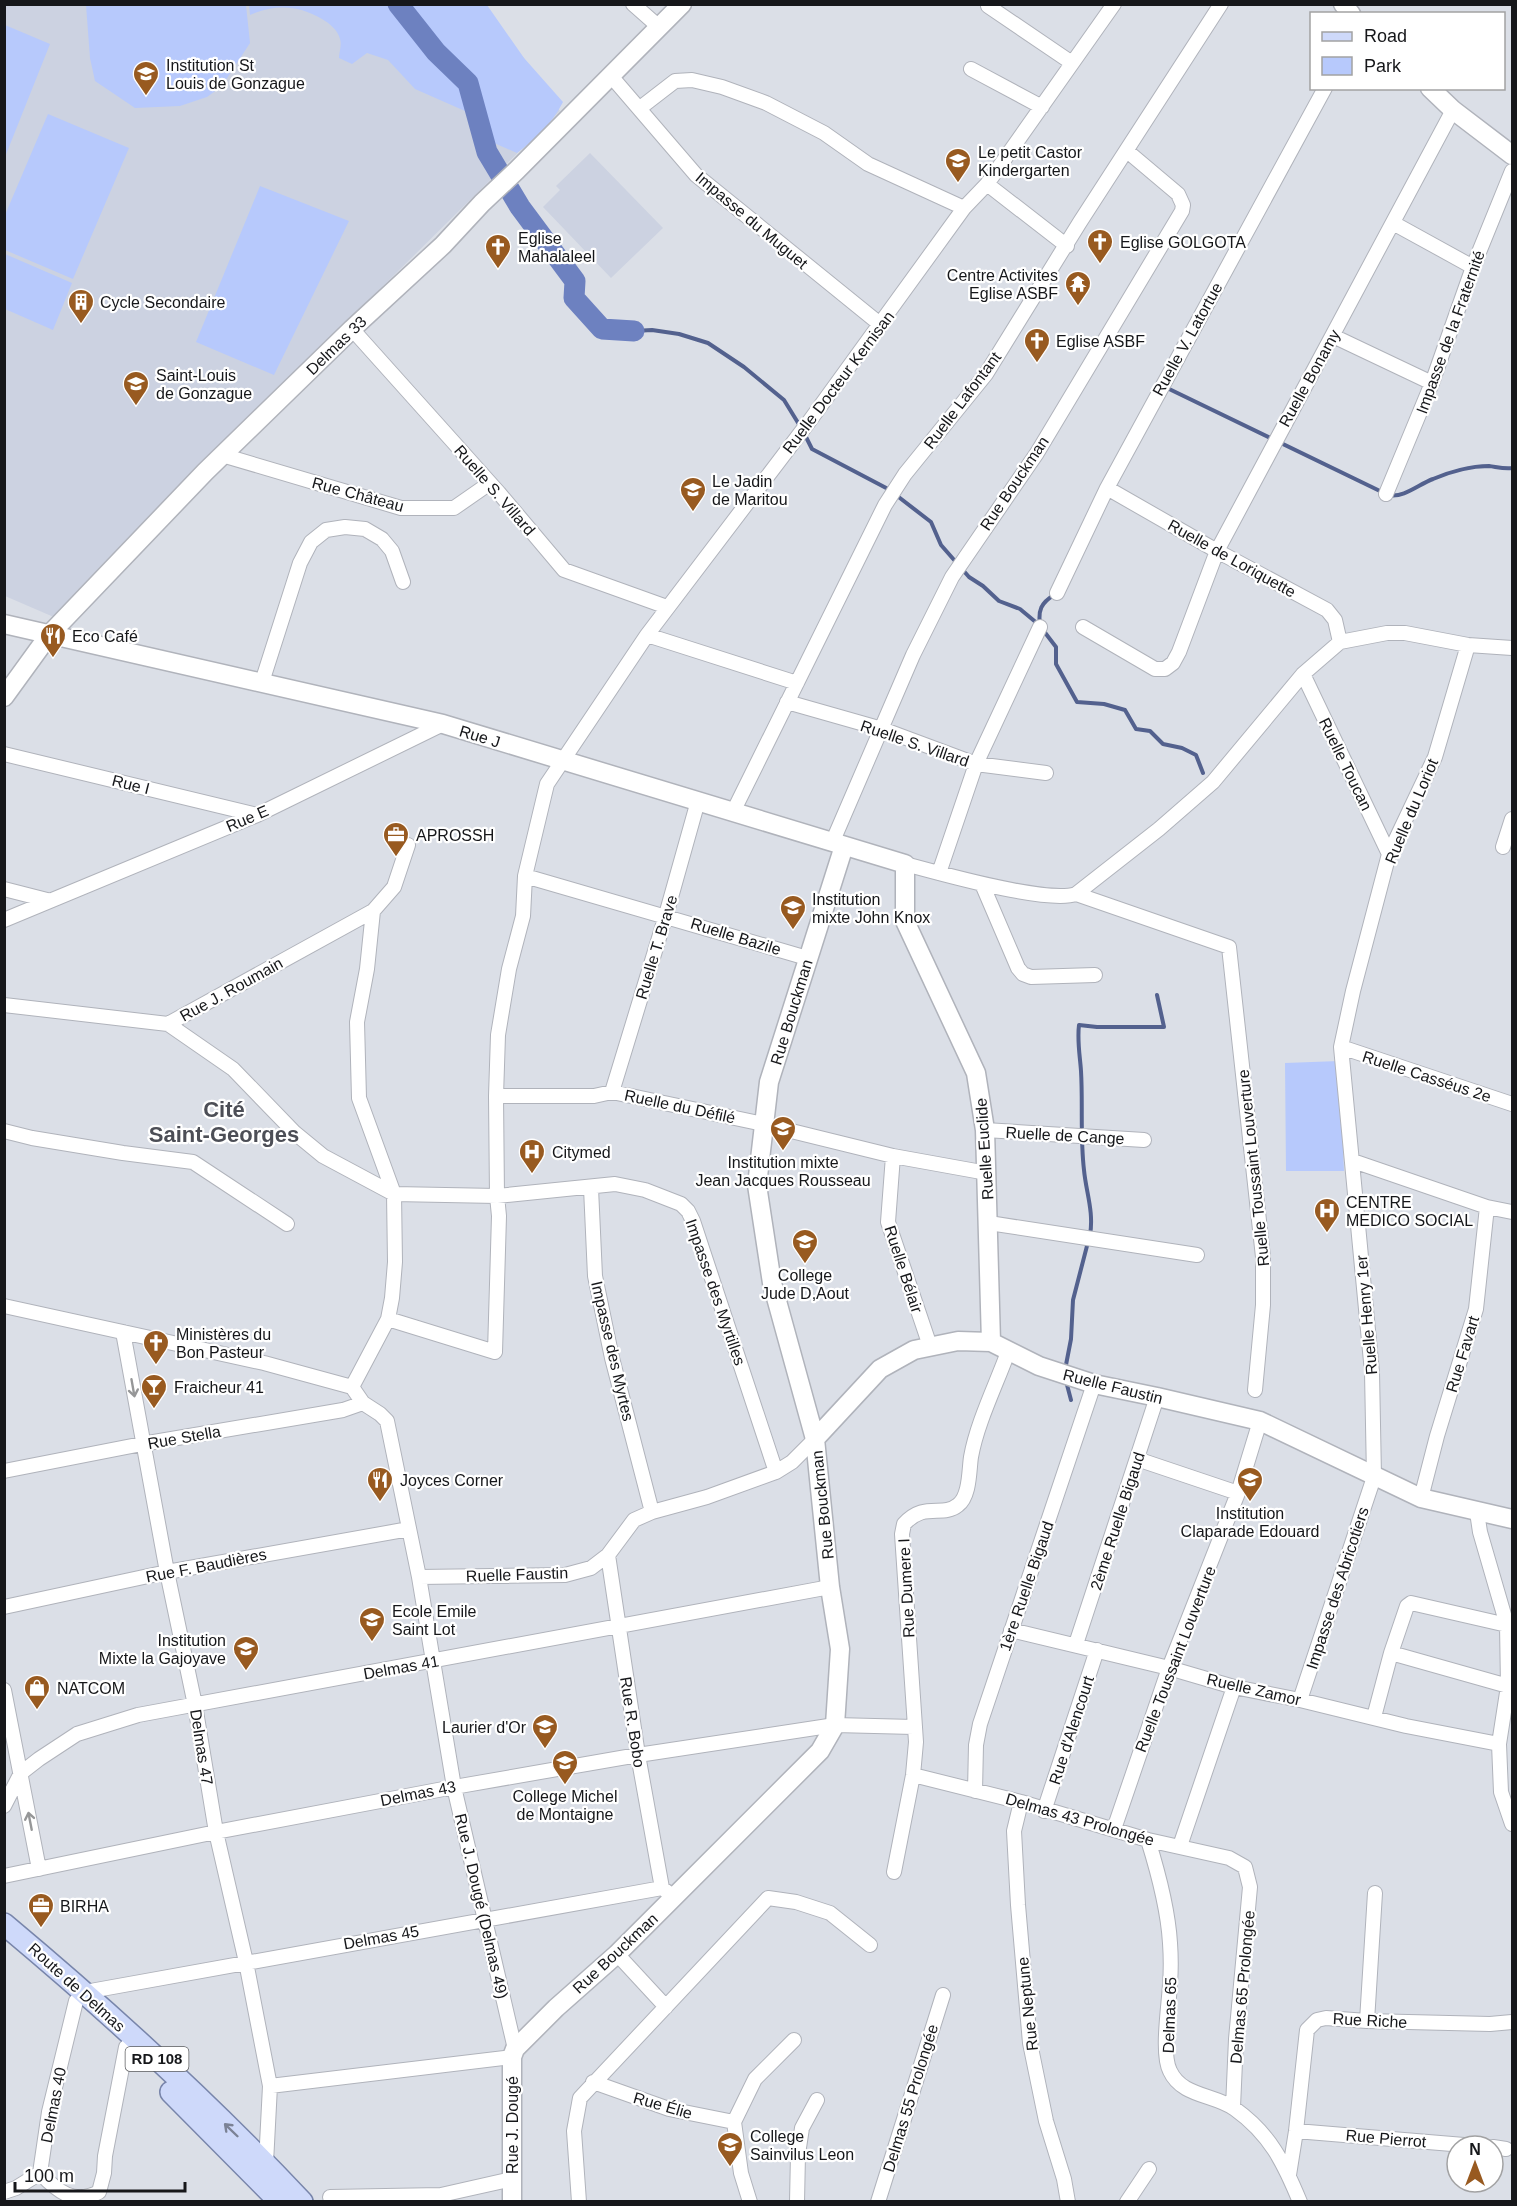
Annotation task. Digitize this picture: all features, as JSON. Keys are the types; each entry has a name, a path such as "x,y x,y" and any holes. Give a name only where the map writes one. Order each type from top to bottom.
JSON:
{"main road":[{"name":"Route de Delmas","path":"4,1924 80,1997 266,2163 302,2202"},
{"name":"Route de Delmas","path":"4,1940 80,1997 126,2047 280,2202"}],"street":[{"path":"633,4 659,27"},
{"name":"Delmas 33","path":"4,697 49,635 222,455 443,245 489,196 682,4"},
{"name":"Ruelle Docteur Kernisan","path":"561,760 647,634 881,325 964,208 987,184 1114,4"},
{"name":"Ruelle Lafontant","path":"733,812 885,505 905,474 986,374 1221,4"},
{"path":"988,6 1072,63"},
{"path":"971,69 1042,107"},
{"name":"Impasse du Muguet","path":"610,76 696,175 881,325"},
{"path":"640,108 675,81 692,80 722,87 766,103 824,133 868,164 964,208"},
{"name":"Ruelle V. Latortue","path":"1057,593 1107,488 1324,90"},
{"path":"1432,90 1453,110 1512,155"},
{"name":"Ruelle Bonamy","path":"1083,627 1155,669 1166,669 1173,663 1217,551 1453,110"},
{"name":"Rue Bouckman","path":"513,2053 617,1953 668,1892 820,1751 835,1725 840,1648 830,1587 815,1439 772,1283 757,1185 769,1082 807,958 838,845 882,729 921,638 952,577 1037,453 1182,211 1182,200 1178,194 1127,152"},
{"name":"Impasse de la Fraternité","path":"1386,494 1432,383 1473,267 1512,171"},
{"path":"987,184 1067,246"},
{"path":"1393,223 1473,267"},
{"name":"Ruelle S. Villard","path":"352,329 490,483 564,570 667,607"},
{"path":"1333,336 1432,383"},
{"name":"Rue Château","path":"222,455 401,508 454,508 490,483"},
{"name":"Ruelle de Loriquette","path":"1107,488 1327,610 1335,620 1340,642"},
{"path":"262,682 300,563 311,542 326,530 345,527 365,529 382,539 392,551 403,582"},
{"name":"Rue J","path":"4,624 442,724 905,864"},
{"path":"939,873 976,764 1040,627"},
{"path":"905,864 982,884 1054,897 1076,894 1214,782 1303,674 1340,642 1387,633 1405,633 1468,645 1512,648"},
{"path":"647,634 797,683"},
{"name":"Ruelle du Loriot","path":"1341,1047 1353,991 1389,854 1435,757 1468,645"},
{"name":"Ruelle Toucan","path":"1303,674 1389,854"},
{"name":"Ruelle S. Villard","path":"787,702 882,729 976,764 1046,773"},
{"name":"Rue E","path":"4,920 47,900 257,815 442,724"},
{"name":"Rue I","path":"4,754 257,815"},
{"path":"388,1319 495,1352 499,1216 496,1095 498,1035 509,969 523,916 525,876 547,784 561,760"},
{"name":"Ruelle T. Brave","path":"612,1092 699,801"},
{"path":"1503,847 1512,819"},
{"name":"Rue J. Roumain","path":"4,1005 168,1023 373,910 394,887 408,845"},
{"name":"Ruelle Euclide","path":"905,864 905,921 976,1073 986,1131 991,1342"},
{"name":"Ruelle Bazile","path":"525,876 666,915 807,958"},
{"path":"982,884 1018,968 1023,974 1031,976 1095,975"},
{"path":"4,889 47,900"},
{"name":"Ruelle Toussaint Louverture","path":"1076,894 1229,947 1263,1257 1263,1305 1255,1390"},
{"path":"4,1306 264,1363 352,1388 388,1319 395,1262 394,1194 359,1098 357,1022 367,969 373,910"},
{"path":"168,1023 233,1069 295,1133 323,1156 394,1194"},
{"name":"Ruelle Casséus 2e","path":"1341,1047 1512,1104"},
{"name":"Ruelle Henry 1er","path":"1341,1047 1372,1372 1374,1477"},
{"name":"Ruelle du Défilé","path":"496,1095 594,1096 612,1092 763,1124 893,1156 987,1173"},
{"path":"4,1131 123,1153 193,1162 287,1224"},
{"name":"Ruelle de Cange","path":"986,1131 1144,1140"},
{"name":"Ruelle Bélair","path":"893,1156 888,1222 930,1346"},
{"path":"1353,1161 1487,1207 1512,1212"},
{"name":"Impasse des Myrtilles","path":"394,1194 497,1196 615,1184 645,1190 681,1204 688,1211 707,1260 776,1472"},
{"name":"Impasse des Myrtes","path":"591,1188 595,1276 612,1358 652,1512"},
{"name":"Rue Favart","path":"1421,1498 1437,1436 1476,1310 1487,1207"},
{"path":"988,1223 1099,1242 1197,1255"},
{"name":"Delmas 47","path":"123,1332 142,1444 195,1705 216,1832 246,1962 270,2086 266,2163"},
{"name":"Ruelle Faustin","path":"419,1577 565,1575 591,1568 608,1555 634,1520 652,1512 707,1497 776,1472 792,1462 880,1369 915,1350 958,1341 991,1342 1008,1352 1064,1375 1094,1384 1260,1421 1421,1498 1512,1519"},
{"name":"Rue Dumere I","path":"894,1872 913,1775 916,1742 902,1534 904,1524 920,1511 949,1509 959,1505 964,1496 979,1430 1008,1352"},
{"name":"1ère Ruelle Bigaud","path":"975,1791 976,1745 980,1724 1094,1384"},
{"name":"Rue J. Dougé (Delmas 49)","path":"352,1388 363,1403 387,1421 419,1577 454,1786 513,2053"},
{"name":"2ème Ruelle Bigaud","path":"1076,1644 1156,1397"},
{"name":"Rue Stella","path":"4,1471 142,1444 343,1410 363,1403"},
{"name":"Ruelle Toussaint Louverture","path":"1114,1829 1169,1668 1238,1493 1260,1421"},
{"path":"1137,1459 1238,1493"},
{"name":"Impasse des Abricotiers","path":"1300,1700 1374,1477"},
{"path":"1477,1512 1480,1532 1507,1625 1508,1686 1499,1744 1501,1792 1512,1824"},
{"name":"Rue F. Baudières","path":"4,1607 167,1572 409,1529"},
{"name":"Rue R. Bobo","path":"608,1555 638,1755 668,1892"},
{"name":"Delmas 41","path":"4,1806 21,1773 77,1734 138,1715 830,1587"},
{"path":"1374,1717 1391,1653 1407,1606 1413,1603 1507,1625"},
{"name":"Ruelle Zamor","path":"1011,1630 1076,1644 1234,1687 1300,1700 1406,1726 1499,1744"},
{"name":"Rue d'Alencourt","path":"1044,1811 1097,1650"},
{"path":"1391,1653 1508,1686"},
{"path":"1180,1846 1234,1687"},
{"path":"4,1690 39,1869"},
{"name":"Delmas 43","path":"4,1876 454,1786 638,1755 835,1725 914,1727"},
{"name":"Delmas 43 Prolongée","path":"913,1775 1021,1802 1044,1811 1148,1840 1230,1858 1245,1867"},
{"name":"Rue Neptune","path":"1021,1802 1014,1831 1030,2043 1046,2121 1064,2179 1068,2202"},
{"name":"Delmas 65","path":"1148,1840 1156,1864 1170,1941 1171,1980 1166,2049 1168,2068 1174,2079 1183,2087 1233,2107 1256,2126 1275,2149 1300,2202"},
{"name":"Delmas 65 Prolongée","path":"1233,2107 1236,2039 1250,1887 1245,1867"},
{"name":"Delmas 45","path":"80,1997 246,1962 485,1919 668,1892"},
{"path":"1367,2021 1375,1893"},
{"path":"579,2202 574,2131 580,2098 768,1898 796,1902 830,1914 870,1945"},
{"path":"617,1953 666,2007"},
{"name":"Delmas 55 Prolongée","path":"878,2202 943,1995"},
{"name":"Delmas 40","path":"40,2174 49,2112 80,1997"},
{"name":"Rue Riche","path":"1289,2175 1307,2030 1311,2024 1326,2018 1490,2024 1512,2022"},
{"path":"750,2202 741,2173 734,2122 755,2079 794,2040"},
{"path":"4,2192 40,2174 54,2188 76,2199 90,2197 99,2192 126,2047"},
{"path":"270,2086 513,2053"},
{"name":"Rue J. Dougé","path":"512,2202 513,2053"},
{"name":"Rue Élie","path":"593,2082 669,2109 734,2122"},
{"path":"797,2202 798,2154 802,2128 817,2100"},
{"name":"Rue Pierrot","path":"1296,2131 1445,2143"},
{"path":"1127,2202 1149,2169"},
{"path":"330,2197 441,2195 512,2179"}],"shaded area":[{"name":"Saint-Louis de Gonzague","path":"4,5 480,5 524,58 560,111 379,290 63,621 5,596"},
{"path":"590,153 663,228 611,278 543,207 560,190 556,186"}],"green space":[{"path":"86,5 246,5 250,43 222,86 207,97 180,106 135,108 95,81 90,58"},
{"path":"249,5 487,5 524,58 563,102 554,118 517,153 478,136 465,111 415,89 388,60 367,53 352,64 339,58 341,44 339,36 333,27 313,14 295,9 277,8 250,15"},
{"path":"5,25 50,44 5,157"},
{"path":"48,114 129,148 73,279 5,250 5,215"},
{"path":"260,186 349,221 274,375 196,342"},
{"path":"5,254 72,283 53,330 5,309"},
{"path":"1339,1061 1344,1171 1286,1171 1285,1063"}],"waterway":[{"path":"398,4 436,52 468,83 487,152 520,207 575,281 574,298 602,329 634,331"},
{"path":"634,331 652,330 679,334 708,343 744,367 784,400 800,426"},
{"path":"1165,387 1382,492"},
{"path":"804,433 812,449 890,490"},
{"path":"1389,495 1406,493 1433,479 1460,470 1489,466 1512,468"},
{"path":"896,495 931,522 941,545 969,577 999,601 1020,609 1038,624"},
{"path":"1040,625 1041,607 1054,595"},
{"path":"1043,630 1056,647 1056,664 1077,702 1104,704 1125,710 1136,729 1150,731 1163,744 1182,748 1196,755 1203,773"},
{"path":"1090,1235 1090,1210 1082,1145 1079,1025 1164,1027 1157,995"},
{"path":"1065,1370 1071,1339 1073,1300 1088,1242"},
{"path":"1066,1381 1071,1400"}],"place":[{"name":"Institution St Louis de Gonzague","path":"146,97"},
{"name":"Le petit Castor Kindergarten","path":"958,184"},
{"name":"Eglise GOLGOTA","path":"1100,265"},
{"name":"Eglise Mahalaleel","path":"498,270"},
{"name":"Centre Activites Eglise ASBF","path":"1078,307"},
{"name":"Cycle Secondaire","path":"81,325"},
{"name":"Eglise ASBF","path":"1037,364"},
{"name":"Saint-Louis de Gonzague","path":"136,407"},
{"name":"Le Jadin de Maritou","path":"693,513"},
{"name":"Eco Café","path":"53,659"},
{"name":"APROSSH","path":"396,858"},
{"name":"Institution mixte John Knox","path":"793,931"},
{"name":"Institution mixte Jean Jacques Rousseau","path":"783,1152"},
{"name":"Citymed","path":"532,1175"},
{"name":"CENTRE MEDICO SOCIAL","path":"1327,1234"},
{"name":"College Jude D,Aout","path":"805,1265"},
{"name":"Ministères du Bon Pasteur","path":"156,1366"},
{"name":"Fraicheur 41","path":"154,1410"},
{"name":"Joyces Corner","path":"380,1503"},
{"name":"Institution Claparade Edouard","path":"1250,1503"},
{"name":"Ecole Emile Saint Lot","path":"372,1643"},
{"name":"Institution Mixte la Gajoyave","path":"246,1672"},
{"name":"NATCOM","path":"37,1711"},
{"name":"Laurier d'Or","path":"545,1750"},
{"name":"College Michel de Montaigne","path":"565,1786"},
{"name":"BIRHA","path":"41,1929"},
{"name":"College Sainvilus Leon","path":"730,2168"}],"district":[{"name":"Cité Saint-Georges","path":"224,1122"}]}
